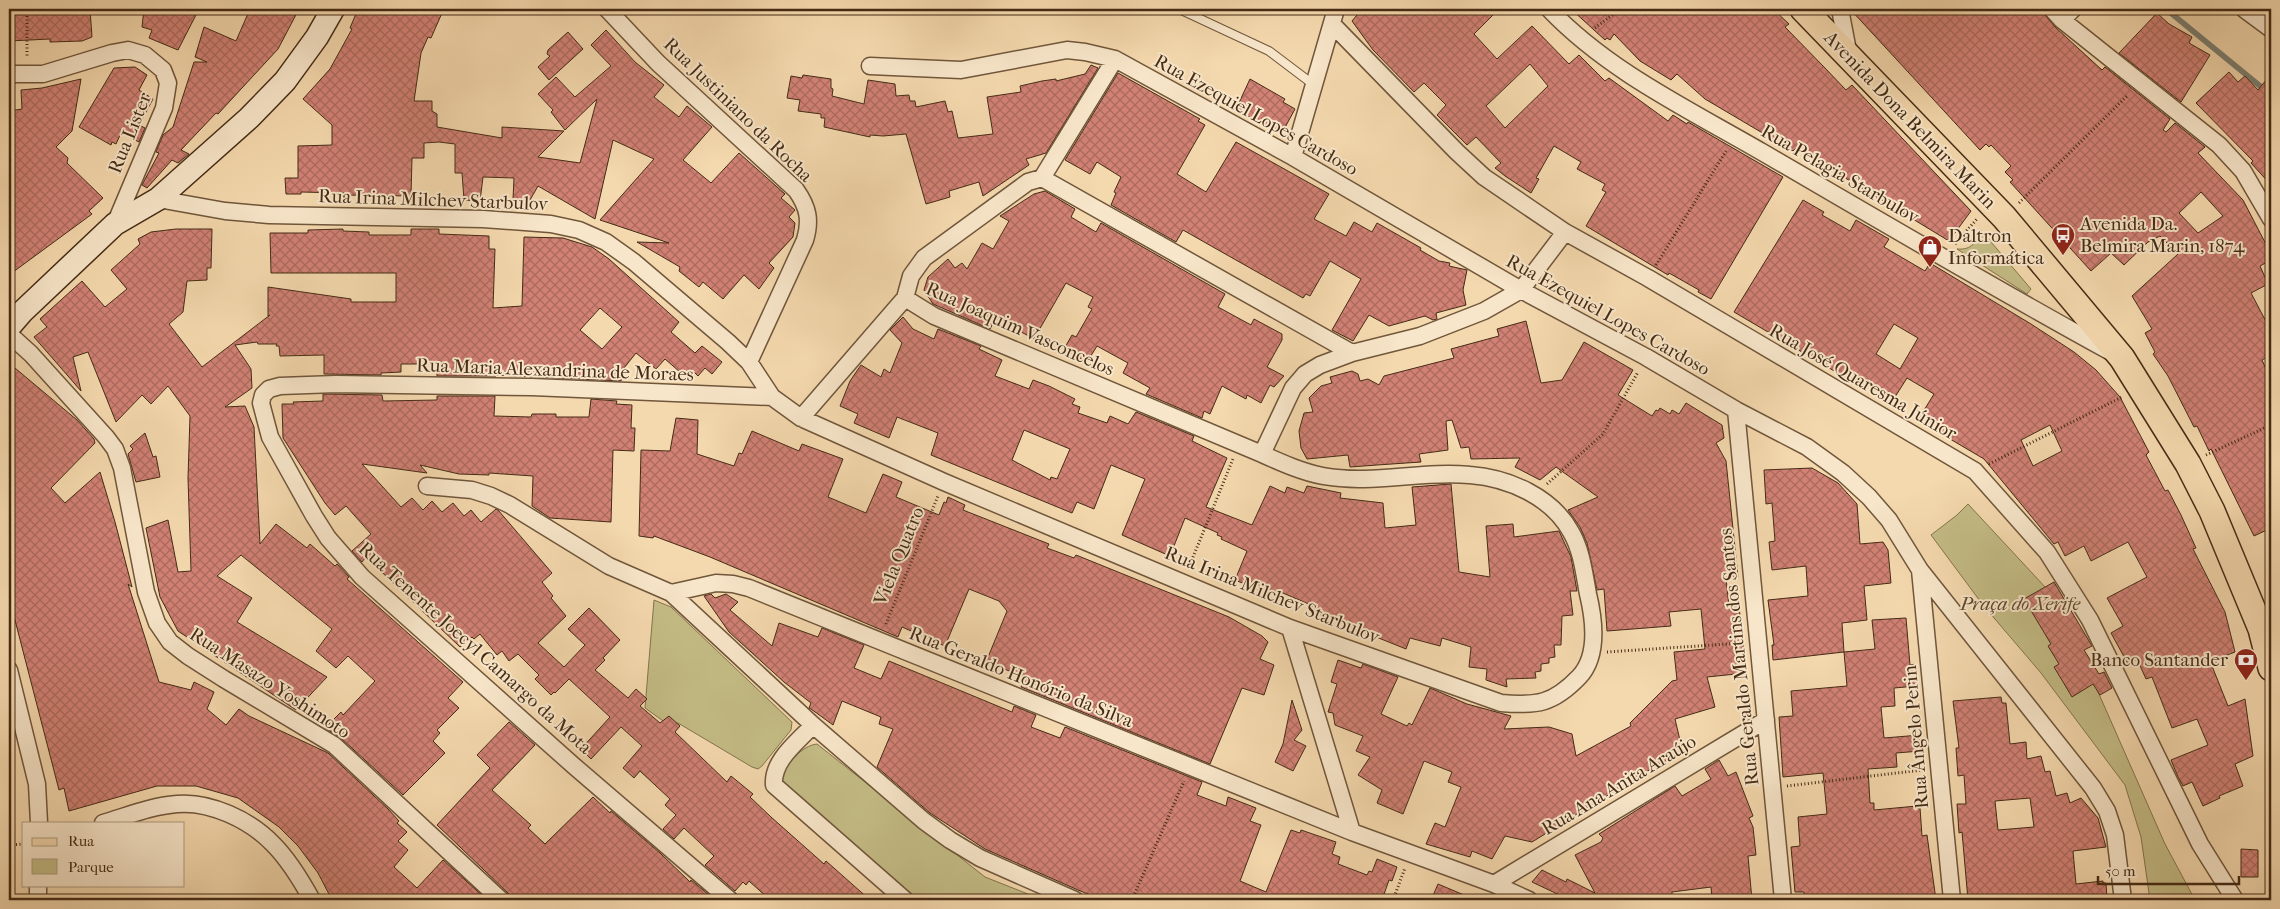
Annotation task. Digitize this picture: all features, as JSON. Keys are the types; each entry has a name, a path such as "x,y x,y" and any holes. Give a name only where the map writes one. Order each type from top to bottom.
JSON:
{"main road":[{"path":"9,327 22,312 114,224 158,199 249,118 285,81 317,37 333,9"},
{"name":"Avenida Dona Belmira Marin","path":"1803,9 1997,210 2122,358 2142,387 2188,464 2212,511 2266,632 2271,668"}],"street":[{"name":"Rua Justiniano da Rocha","path":"607,9 658,63 789,184 804,201 808,214 809,228 805,240 749,362"},
{"name":"Rua Pelagia Starbulov","path":"1549,9 1580,39 1645,84 1943,258 2122,358"},
{"path":"1840,9 1849,56"},
{"path":"2244,9 2271,29"},
{"path":"2063,13 2140,83 2219,146 2243,172 2271,219"},
{"path":"1294,157 1334,16"},
{"name":"Rua José Quaresma Júnior","path":"1334,16 1457,152 1484,177 1565,232 1648,278 1975,470 2047,552 2080,603 2200,844 2235,900"},
{"name":"Rua Lister","path":"9,74 27,76 58,71 120,50 135,51 145,55 163,70 168,84 167,99 114,224"},
{"name":"Rua Ezequiel Lopes Cardoso","path":"870,66 960,70 1067,50 1086,52 1115,59 1294,157 1521,290 1646,357 1736,410 1807,447 1843,473 1869,497 1889,520 1920,570 2093,788 2102,803 2115,835 2123,900"},
{"path":"1115,59 1042,178 1352,353"},
{"name":"Rua Joaquim Vasconcelos","path":"1042,178 1028,182 924,258 911,276 905,298 934,316 1262,454"},
{"name":"Rua Irina Milchev Starbulov","path":"158,199 225,211 269,215 482,219 551,224 579,230 606,242 634,262 749,362 772,397 801,418 944,482 1290,628 1501,703 1527,705 1547,701 1566,691 1582,674 1592,654 1591,608 1581,555 1571,532 1556,510 1535,494 1500,481 1470,475 1389,479 1322,476 1295,468 1262,454"},
{"path":"1262,454 1293,388 1305,374 1320,365 1352,353 1420,336 1484,311 1521,290 1565,232"},
{"path":"801,418 905,298"},
{"name":"Rua Masazo Yoshimoto","path":"9,334 84,412 115,449 122,468 146,592 158,623 170,642 230,684 334,745 501,900"},
{"name":"Rua Maria Alexandrina de Moraes","path":"336,384 532,387 772,397"},
{"name":"Rua Tenente Joecyl Camargo da Mota","path":"336,384 280,386 269,389 263,395 261,403 270,438 328,538 362,577 574,766 730,900"},
{"name":"Rua Geraldo Martins dos Santos","path":"1736,410 1756,642 1766,720 1783,900"},
{"path":"427,486 472,490 491,496 510,505 609,566 671,593 814,725 924,821 950,840 980,858 1075,900"},
{"name":"Rua Ângelo Perin","path":"1920,570 1952,900"},
{"name":"Rua Geraldo Honório da Silva","path":"671,593 716,584 733,584 749,588 1352,832 1494,884 1529,900"},
{"path":"1290,628 1352,832"},
{"path":"9,670 34,767 39,822"},
{"name":"Rua Ana Anita Araújo","path":"1494,884 1766,720"},
{"path":"814,725 780,761 776,769 774,785 905,900"},
{"path":"105,822 155,807 177,804 192,804 213,808 246,824 273,843 290,864 312,900"},
{"path":"38,886 38,900"}],"lane":[{"path":"1179,9 1269,51 1314,86"}],"path":[{"path":"27,9 27,76"},
{"path":"1580,39 1620,9"},
{"path":"1943,258 2140,83"},
{"path":"1648,278 1735,136"},
{"path":"1535,494 1603,434 1646,357"},
{"path":"1975,470 2142,387"},
{"path":"2188,464 2271,425"},
{"path":"1183,582 1238,444"},
{"name":"Viela Quatro","path":"879,641 944,482"},
{"path":"1592,654 1756,642"},
{"path":"1132,900 1190,766"},
{"path":"1772,788 1938,768"},
{"path":"9,845 22,844"},
{"path":"1393,900 1411,853"}],"green space":[{"path":"1980,229 2031,289 2027,294 1957,249 1970,247 1977,238"},
{"name":"Praça do Xerife","path":"1968,504 2046,588 2095,685 2165,844 2195,900 2150,900 2141,837 2125,785 2041,673 1983,605 1931,535"},
{"path":"654,600 671,607 792,722 791,730 758,769 678,723 666,723 645,708"},
{"path":"817,744 985,877 1043,900 914,900 782,786 780,777 791,761 806,748"}],"building":[{"path":"90,9 92,37 82,41 50,42 50,39 9,41 9,14 11,11"},
{"path":"144,9 199,9 178,50 149,38 152,30 142,27"},
{"path":"250,9 299,9 278,49 218,114 216,113 181,150 189,154 178,163 172,160 147,188 142,185 159,153 156,152 163,135 173,127 194,62 207,62 195,57 204,27 236,41"},
{"path":"358,9 434,9 442,13 431,38 428,37 421,53 414,101 432,101 432,111 437,114 437,127 502,138 502,127 564,131 538,157 580,163 597,99 565,130 551,112 553,110 538,94 556,77 575,97 611,66 591,45 606,30 635,62 664,85 654,97 679,117 687,106 712,127 683,160 711,183 739,153 785,194 781,198 795,210 789,217 795,223 793,237 769,263 774,268 759,289 744,275 723,299 703,282 699,287 679,271 680,267 637,242 669,243 600,220 654,159 613,140 595,219 538,186 530,200 513,199 514,178 483,177 480,201 464,200 462,173 455,173 455,144 439,142 424,143 424,158 412,158 411,196 301,192 301,194 286,194 285,178 298,178 298,146 332,145 332,125 303,99 330,69 352,29 350,28"},
{"path":"1355,9 1499,9 1474,34 1497,59 1532,26 1569,64 1579,55 1605,81 1609,78 1668,121 1673,115 1687,124 1688,122 1783,177 1711,299 1698,292 1699,290 1669,273 1668,275 1586,226 1606,192 1602,190 1605,184 1577,169 1581,162 1554,146 1536,178 1539,179 1531,193 1495,168 1501,163 1476,137 1467,145 1437,115 1446,105 1424,83 1414,92 1373,50 1352,21 1357,15","holes":["1530,64 1548,86 1505,128 1486,106"]},
{"path":"1571,9 1751,9 1757,15 1764,9 1773,9 1789,24 1785,27 1846,90 1852,85 1971,211 1949,241 1796,148 1793,151 1705,99 1677,74 1671,80 1640,61 1614,34 1610,40 1607,38 1605,40"},
{"path":"1850,9 2040,9 2055,27 2102,70 2105,67 2170,119 2163,130 2166,132 2175,123 2205,147 2198,153 2243,200 2271,254 2271,260 2260,266 2268,284 2251,293 2271,331 2271,355 2262,360 2271,380 2271,528 2254,536 2211,449 2209,451 2197,426 2194,427 2168,376 2153,354 2155,352 2145,333 2152,329 2132,296 2178,254 2160,236 2148,242 2124,265 2111,253 2091,271 2010,182 2013,180 2005,172 2011,166 1991,145 1989,147 1986,144 1980,150","holes":["2201,192 2223,216 2198,233 2179,213"]},
{"path":"2157,13 2169,24 2192,37 2189,43 2210,55 2181,102 2119,53"},
{"path":"568,32 583,49 549,80 538,67 550,56 547,54 548,50"},
{"path":"1091,65 1098,68 1046,153 1026,159 1029,165 983,196 979,182 949,191 950,197 926,204 906,134 870,135 870,137 824,127 825,118 821,118 821,114 798,111 800,100 787,98 791,76 802,78 803,75 831,79 832,96 864,104 868,80 895,84 896,96 909,95 910,101 915,101 916,107 945,101 948,112 952,111 958,138 993,134 987,97 1021,92 1020,86 1056,79 1056,81 1085,74"},
{"path":"135,67 147,75 139,90 153,99 139,125 145,128 139,142 121,133 116,144 112,142 111,145 79,127 114,68"},
{"path":"2229,72 2238,82 2245,76 2258,90 2271,74 2271,185 2251,163 2253,161 2196,103"},
{"path":"1118,73 1200,119 1198,121 1205,125 1177,174 1206,192 1236,142 1329,194 1314,219 1346,236 1354,222 1372,232 1377,223 1421,248 1420,250 1439,261 1450,263 1449,266 1467,270 1463,290 1466,305 1436,313 1437,319 1433,320 1425,316 1389,326 1369,315 1353,341 1332,330 1361,279 1330,261 1310,296 1306,294 1303,298 1183,230 1176,242 1111,205 1116,193 1114,192 1121,177 1097,162 1090,174 1065,160"},
{"path":"81,79 72,131 56,147 68,158 67,163 103,198 89,211 92,214 9,275 9,111 22,109 21,90 42,88"},
{"path":"1250,79 1285,99 1283,102 1295,109 1282,133 1242,113 1243,110 1237,107"},
{"path":"1045,191 1075,209 1071,217 1096,232 1101,223 1225,294 1218,307 1251,325 1254,319 1282,334 1282,340 1267,367 1284,376 1274,387 1270,385 1261,403 1247,395 1246,399 1222,386 1210,414 1204,411 1202,418 1146,394 1150,388 1123,373 1128,363 1097,346 1087,362 1064,349 1072,335 1076,337 1092,309 1088,307 1093,297 1066,283 1034,339 996,318 990,329 933,304 924,290 928,277 948,259 955,268 962,263 967,269 982,243 993,249 1009,221 1000,216 1034,194"},
{"path":"1803,200 1824,212 1822,215 1850,231 1856,220 1889,239 1884,247 1925,271 1930,263 2031,324 2074,352 2096,370 2120,397 2149,452 2146,455 2165,491 2168,490 2181,515 2196,548 2193,549 2225,612 2235,652 2227,655 2229,659 2212,666 2228,706 2245,699 2253,756 2235,764 2243,786 2219,796 2220,798 2203,806 2192,782 2183,786 2178,777 2171,760 2208,745 2197,719 2172,728 2152,677 2146,679 2137,659 2128,664 2111,633 2123,626 2107,598 2147,577 2128,542 2091,561 2084,546 2065,556 2058,542 2054,544 1984,459 1918,420 1934,394 1907,378 1895,397 1862,378 1858,385 1734,312","holes":["1894,324 1918,338 1900,369 1876,354","2050,425 2062,451 2033,466 2021,440"]},
{"path":"176,229 212,229 211,268 207,268 207,280 187,281 183,312 169,324 202,367 270,315 268,316 268,287 351,299 351,302 396,302 396,273 271,273 270,233 308,233 308,230 343,229 343,231 369,232 369,235 411,235 411,229 439,229 439,234 489,236 489,249 495,249 493,308 522,306 524,237 563,238 592,247 609,259 679,322 671,332 695,353 702,346 722,362 712,374 705,368 698,376 694,372 688,379 665,359 656,369 636,353 624,368 621,381 496,375 437,376 437,364 401,364 401,372 381,373 381,375 324,374 324,355 280,356 277,344 258,344 257,342 235,345 251,369 252,388 225,407 245,406 254,427 260,544 276,524 307,548 310,544 335,566 337,564 349,577 347,579 463,682 448,698 459,708 437,730 440,733 433,741 445,753 403,795 341,738 325,728 341,712 343,715 375,681 348,656 336,668 316,651 332,629 241,555 217,576 252,598 237,622 327,677 296,710 178,631 160,597 146,528 168,520 178,572 191,571 188,478 190,416 168,386 151,404 142,395 116,422 88,352 73,357 81,391 34,337 47,327 40,319 82,281 105,307 127,289 111,270 140,244 138,239 151,232","holes":["600,308 622,327 602,349 580,330"]},
{"path":"903,317 913,329 934,339 938,329 981,346 979,349 1002,360 995,376 1029,389 1033,380 1049,386 1075,399 1072,404 1080,407 1078,413 1107,423 1110,416 1128,424 1136,412 1194,436 1192,441 1227,458 1206,507 1252,525 1270,486 1285,493 1287,487 1304,493 1307,486 1341,493 1340,498 1383,503 1385,528 1416,525 1412,487 1451,484 1459,572 1490,577 1486,526 1513,524 1514,537 1559,531 1571,557 1577,591 1570,591 1573,615 1562,616 1561,645 1554,645 1555,657 1549,658 1549,663 1541,664 1541,671 1535,672 1536,678 1506,679 1507,687 1486,680 1487,669 1469,667 1471,647 1442,638 1440,646 1410,638 1406,649 1309,610 1311,605 1276,590 1275,593 1263,588 1262,591 1235,580 1247,551 1221,539 1222,537 1217,535 1218,533 1185,518 1170,556 1122,535 1145,479 1111,465 1094,509 1077,502 1072,513 931,455 938,433 897,417 889,438 854,423 858,414 840,406 850,381 861,365 881,377 884,369 890,373 902,343 890,330","holes":["1024,430 1070,449 1057,479 1051,477 1050,480 1012,460"]},
{"path":"1526,321 1541,383 1562,380 1584,342 1633,370 1618,395 1652,416 1660,408 1670,414 1672,410 1679,414 1686,403 1722,425 1724,438 1716,443 1726,461 1738,577 1726,578 1729,606 1739,606 1746,673 1707,677 1715,707 1675,719 1683,753 1659,764 1532,842 1505,836 1492,859 1472,851 1470,857 1426,844 1435,823 1445,827 1461,787 1448,782 1452,772 1424,761 1403,814 1377,803 1382,790 1358,775 1370,757 1356,751 1363,736 1335,725 1333,713 1328,712 1337,684 1331,682 1338,660 1361,668 1363,664 1398,677 1381,714 1407,726 1409,723 1412,725 1430,688 1467,704 1511,716 1504,729 1549,727 1572,734 1576,756 1631,726 1630,723 1672,681 1677,680 1674,652 1705,649 1701,609 1669,612 1671,626 1607,631 1604,589 1597,590 1587,543 1580,527 1568,510 1598,497 1556,467 1540,480 1515,467 1520,458 1471,459 1469,447 1461,448 1452,420 1446,421 1448,450 1419,454 1421,462 1350,467 1348,455 1307,459 1301,448 1299,431 1304,413 1313,412 1309,398 1321,386 1332,383 1330,377 1352,371 1358,374 1360,381 1368,379 1379,385 1384,376 1454,358 1451,349 1499,336 1497,329"},
{"path":"9,363 77,420 94,439 95,443 51,488 65,503 100,472 132,587 128,584 159,682 191,690 194,682 214,692 207,709 226,725 239,709 249,716 328,753 388,809 399,821 397,823 407,832 398,841 408,850 394,867 417,888 443,860 487,900 332,900 318,873 298,846 279,827 238,798 196,786 157,786 69,811 64,788 59,790 9,597"},
{"path":"323,394 382,395 383,401 437,400 437,396 495,396 494,416 531,417 532,414 556,414 556,417 589,417 591,399 617,401 616,404 632,405 631,428 635,428 634,451 613,450 611,522 550,518 532,506 533,476 489,473 489,475 459,474 420,465 427,473 362,464 401,507 412,498 423,510 432,501 442,512 453,503 464,516 471,510 481,522 496,509 498,510 552,573 542,582 553,596 551,598 566,616 538,643 564,667 585,645 568,629 589,608 620,640 603,658 605,660 595,670 628,698 636,689 647,699 640,706 660,723 669,716 680,726 675,732 727,782 731,776 753,794 750,797 771,817 824,864 826,861 870,900 770,900 749,881 746,885 743,882 735,891 705,865 714,856 684,828 674,839 663,829 676,815 665,805 670,799 640,771 634,778 623,768 642,746 621,727 591,759 581,749 610,717 569,679 551,695 535,679 539,675 518,654 509,661 502,651 497,655 480,634 474,639 472,637 460,647 366,557 362,562 352,551 371,534 346,506 335,515 325,503 283,438 282,404 323,401"},
{"path":"676,418 698,420 697,454 734,466 739,453 742,454 752,431 799,451 802,444 843,459 828,497 866,513 883,474 902,482 896,497 939,515 948,497 965,505 963,510 1049,544 1047,548 1074,558 1076,555 1229,617 1262,636 1268,642 1260,659 1274,665 1264,695 1242,688 1210,764 1021,687 1025,677 986,662 1007,611 999,601 969,589 945,646 902,627 898,637 710,557 654,536 653,538 639,536 641,450 670,451"},
{"path":"145,433 153,457 156,456 160,477 136,482 128,454 133,449 130,446"},
{"path":"1812,468 1838,483 1857,504 1860,544 1883,542 1888,550 1891,583 1864,586 1867,620 1842,623 1844,652 1773,660 1772,645 1774,645 1768,600 1808,596 1806,566 1772,570 1769,542 1775,541 1772,503 1766,504 1764,470"},
{"path":"2054,582 2092,646 2084,650 2099,674 2104,672 2112,688 2100,695 2093,684 2072,697 2054,667 2059,664 2048,646 2051,644 2024,599"},
{"path":"711,594 715,598 726,594 738,602 730,610 772,646 779,623 818,637 822,628 864,645 854,668 881,679 889,661 1012,712 1014,706 1036,715 1031,727 1060,738 1065,727 1202,782 1197,795 1226,806 1228,797 1256,808 1250,821 1261,825 1240,881 1266,892 1291,830 1300,833 1301,830 1336,842 1332,854 1340,857 1338,864 1367,875 1369,871 1372,872 1377,859 1397,867 1392,881 1389,880 1382,900 1102,900 1078,890 985,849 930,813 877,767 893,729 879,724 881,717 842,701 833,725 809,708 811,703 784,682 729,632 704,596"},
{"path":"1906,618 1910,665 1916,664 1917,686 1894,688 1895,706 1881,707 1884,738 1920,735 1921,751 1896,753 1897,767 1868,769 1870,803 1874,803 1874,810 1917,806 1917,808 1920,808 1922,836 1927,835 1936,900 1805,900 1804,892 1795,892 1791,847 1800,846 1798,817 1827,814 1823,773 1783,777 1779,717 1793,716 1791,691 1847,686 1844,652 1875,649 1872,620"},
{"path":"2001,697 2002,703 2006,703 2010,744 2026,742 2027,759 2041,756 2045,772 2050,771 2056,796 2067,793 2070,803 2081,798 2098,818 2106,847 2073,851 2076,884 2103,881 2103,883 2106,883 2107,900 1968,900 1962,832 1959,833 1957,804 1966,804 1964,775 1958,776 1956,748 1959,748 1953,701","holes":["2030,798 2034,827 1998,830 1995,801"]},
{"path":"1292,700 1302,730 1294,740 1306,746 1293,771 1275,762 1283,744"},
{"path":"509,722 535,745 492,790 531,825 528,828 545,844 593,797 660,853 690,882 691,880 715,900 511,900 508,893 437,825 490,768 477,755"},
{"path":"1719,760 1728,776 1736,772 1753,816 1749,818 1753,827 1756,855 1748,856 1752,900 1712,900 1711,887 1672,892 1672,896 1656,900 1570,900 1532,882 1542,870 1566,882 1567,879 1595,893 1575,855 1601,842 1603,838 1599,834 1675,786 1682,796 1711,779 1705,769"},
{"path":"2241,849 2258,850 2258,877 2241,877"},
{"path":"1438,884 1476,900 1431,900"}],"waterway":[{"path":"2166,9 2271,95"}],"place":[{"name":"Avenida Da. Belmira Marin, 1874","path":"2063,256"},
{"name":"Daltron Informática","path":"1930,268"},
{"name":"Banco Santander","path":"2246,681"}]}
